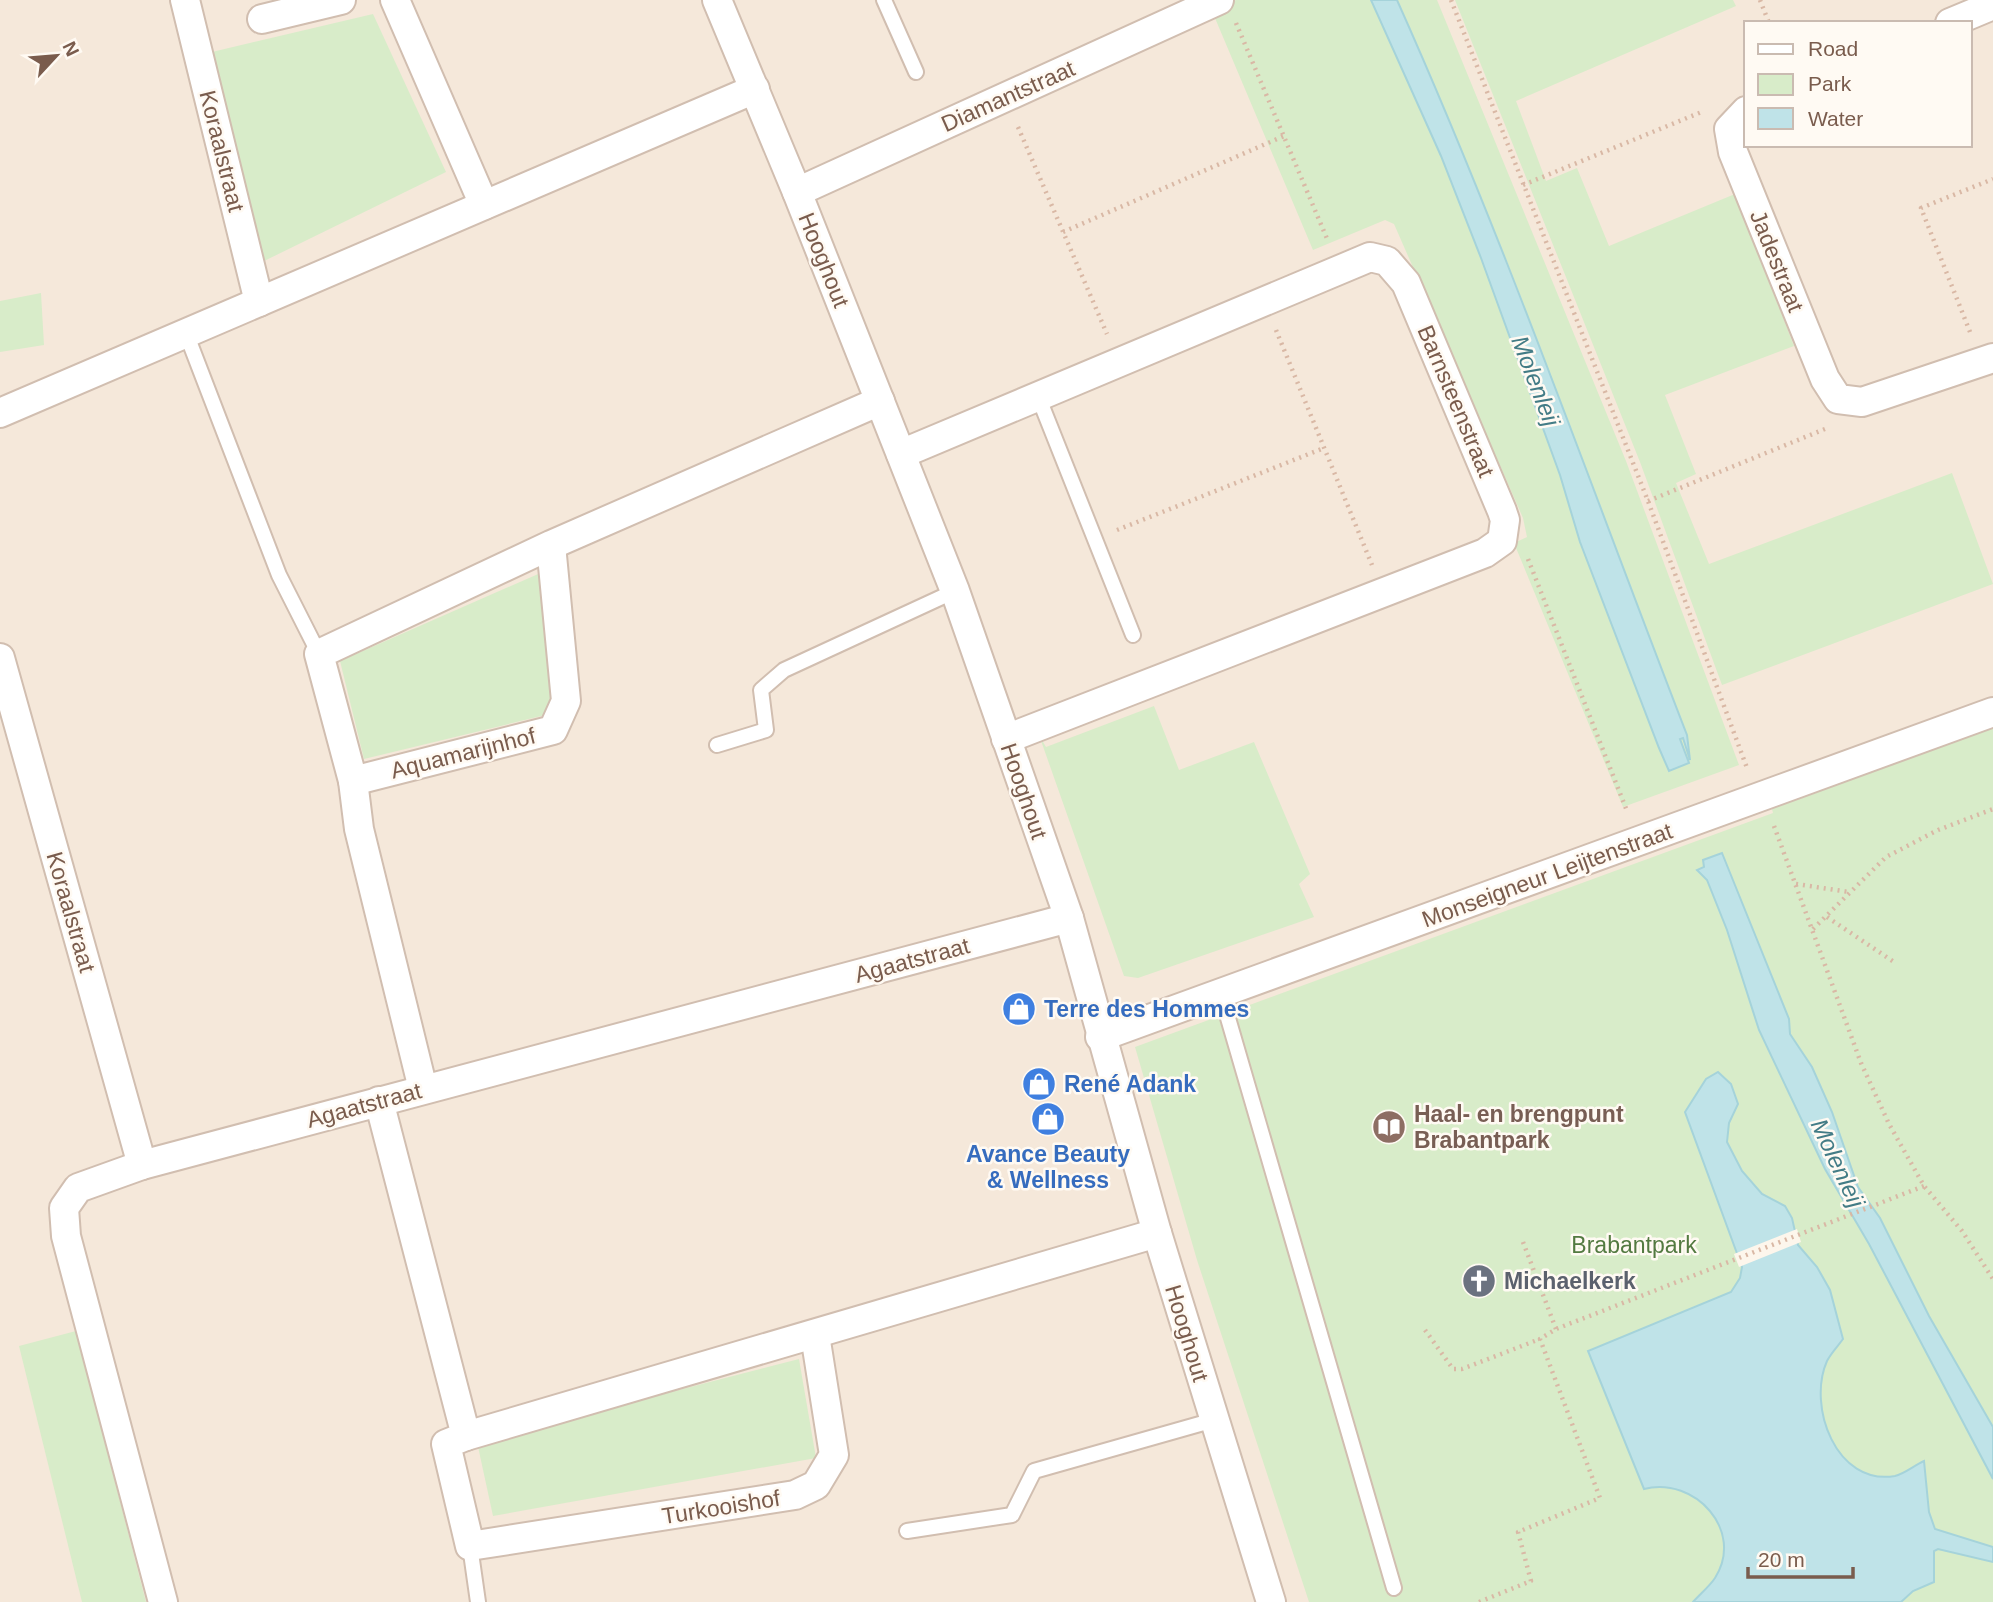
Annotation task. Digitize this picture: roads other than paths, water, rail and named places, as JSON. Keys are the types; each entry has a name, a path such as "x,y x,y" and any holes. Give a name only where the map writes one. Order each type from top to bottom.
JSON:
{"street":[{"name":"Koraalstraat","path":"185,0 259,302"},
{"path":"262,19 341,0"},
{"path":"395,0 484,205"},
{"name":"Hooghout","path":"718,0 955,591 1069,918 1100,1037 1157,1233 1271,1602"},
{"path":"1955,21 1993,5"},
{"name":"Diamantstraat","path":"797,192 1006,97 1226,6"},
{"path":"0,413 755,89"},
{"name":"Jadestraat","path":"1740,117 1729,129 1733,152 1825,379 1838,399 1862,402 1987,360"},
{"name":"Barnsteenstraat","path":"901,454 1370,257 1387,261 1401,274 1502,511 1505,531 1502,541 1485,553 1006,738"},
{"path":"423,1089 359,829 353,781 319,654 551,545 880,401"},
{"name":"Aquamarijnhof","path":"353,781 553,730 566,701 551,545"},
{"name":"Koraalstraat","path":"0,658 142,1165"},
{"name":"Monseigneur Leijtenstraat","path":"1100,1037 1993,712"},
{"name":"Agaatstraat","path":"163,1602 66,1236 64,1208 78,1188 142,1165 1069,918"},
{"path":"379,1101 466,1436"},
{"path":"470,1546 446,1444 1157,1233"},
{"name":"Turkooishof","path":"470,1546 795,1495 816,1485 834,1455 815,1335"}],"lane":[{"path":"884,0 916,72"},
{"path":"186,333 279,575 319,654"},
{"path":"1038,396 1133,635"},
{"path":"717,745 766,730 761,690 785,670 955,591"},
{"path":"1221,993 1394,1588"},
{"path":"907,1531 1012,1515 1034,1471 1214,1420"},
{"path":"470,1546 478,1602"}],"water":[{"name":"Molenleij","path":"1371,0 1397,0 1475,182 1687,735 1690,760 1683,738 1680,739 1689,763 1669,771 1659,748 1580,542 1560,475 1481,258 1441,156"},
{"name":"Molenleij","path":"1722,853 1789,1019 1790,1034 1812,1067 1832,1112 1858,1187 1880,1218 1929,1316 1993,1427 1993,1479 1869,1244 1825,1169 1759,1030 1727,930 1707,880 1697,870 1704,867 1703,860"},
{"path":"1718,1072 1731,1084 1738,1104 1729,1123 1727,1142 1742,1171 1762,1194 1785,1206 1792,1218 1798,1245 1817,1267 1830,1290 1843,1339 1827,1361 1822,1379 1824,1420 1831,1439 1842,1456 1857,1469 1874,1476 1895,1476 1924,1461 1929,1512 1935,1529 1993,1547 1993,1562 1938,1549 1934,1551 1934,1582 1913,1591 1901,1602 1693,1602 1715,1578 1723,1560 1724,1542 1719,1526 1710,1511 1697,1499 1681,1491 1663,1487 1644,1489 1588,1351 1731,1292 1740,1278 1742,1267 1685,1112 1706,1079"}],"place":[{"name":"Terre des Hommes","path":"1019,1009"},
{"name":"René Adank","path":"1039,1084"},
{"name":"Avance Beauty & Wellness","path":"1048,1119"},
{"name":"Haal- en brengpunt Brabantpark","path":"1389,1127"},
{"name":"Michaelkerk","path":"1479,1281"}],"park label":[{"name":"Brabantpark","path":"1634,1245"}]}
